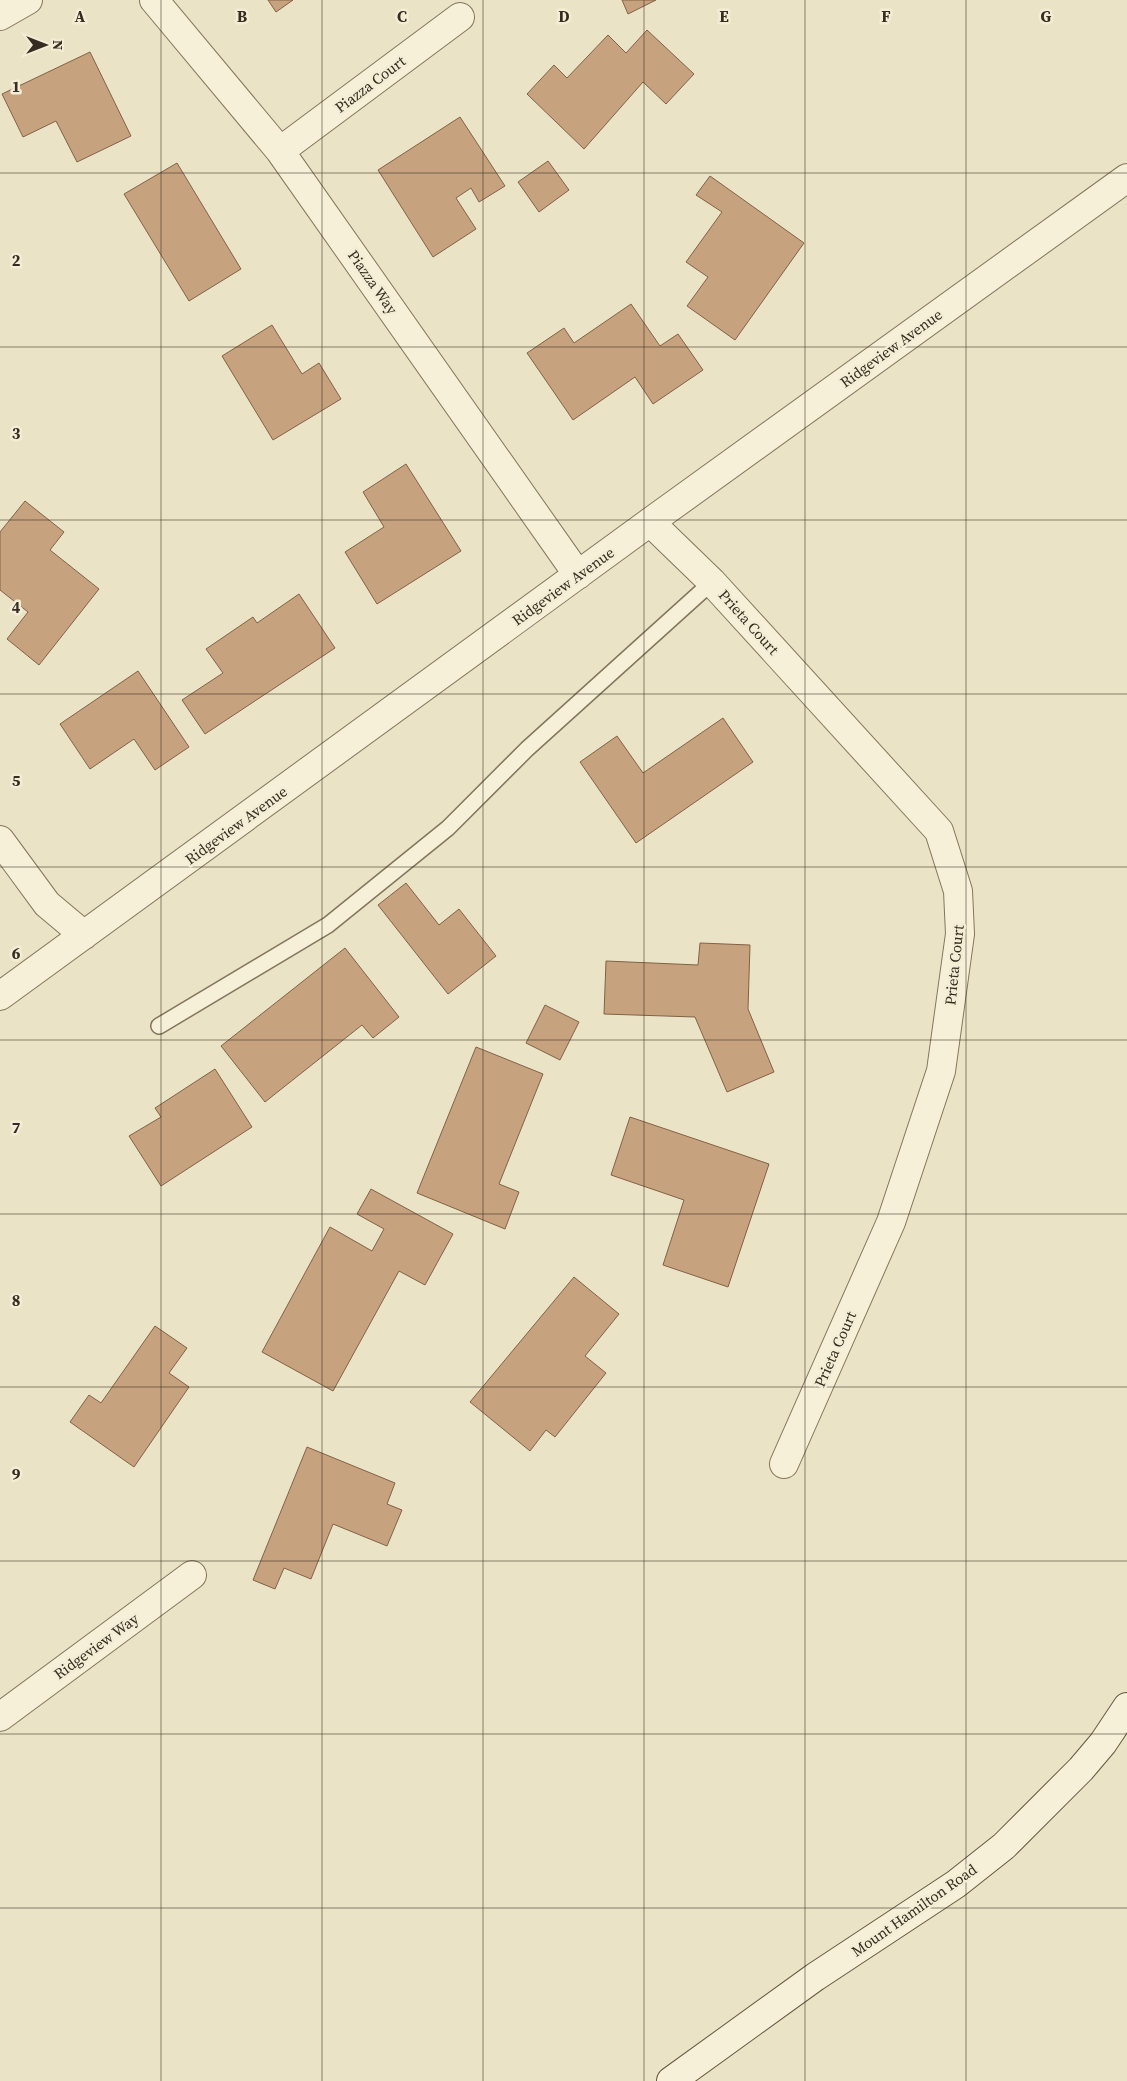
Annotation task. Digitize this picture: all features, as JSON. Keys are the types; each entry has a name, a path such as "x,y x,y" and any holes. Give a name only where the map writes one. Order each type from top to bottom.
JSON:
{"street":[{"path":"0,16 28,0"},
{"name":"Piazza Way","path":"154,0 280,151 578,575"},
{"name":"Piazza Court","path":"280,151 460,17"},
{"name":"Ridgeview Avenue","path":"0,996 650,522 1127,178"},
{"name":"Prieta Court","path":"650,522 712,582 939,831 958,891 960,934 941,1071 891,1222 784,1464"},
{"path":"0,840 47,904 84,935"},
{"name":"Ridgeview Way","path":"0,1717 192,1575"},
{"name":"Mount Hamilton Road","path":"671,2081 815,1978 956,1884 1004,1846 1081,1769 1103,1743 1127,1707"}],"lane":[{"path":"159,1026 328,925 448,828 527,749 712,582"}],"building":[{"path":"268,0 293,0 276,12"},
{"path":"622,0 656,0 628,14"},
{"path":"647,30 694,74 666,104 643,82 584,149 527,94 554,65 567,78 608,35 626,53"},
{"path":"90,52 131,136 77,162 56,121 23,137 2,94"},
{"path":"460,117 505,186 479,202 471,188 456,198 476,229 433,257 378,170"},
{"path":"548,161 569,190 539,212 518,182"},
{"path":"177,163 241,269 189,301 124,194"},
{"path":"710,176 804,243 735,340 687,306 708,277 686,262 722,212 696,195"},
{"path":"631,304 660,346 678,334 703,370 653,404 635,377 573,420 527,353 564,328 574,343"},
{"path":"272,325 302,374 319,363 341,399 273,440 222,356"},
{"path":"406,464 461,551 377,604 345,552 384,527 363,492"},
{"path":"25,501 64,532 50,550 99,589 39,665 7,639 28,612 0,590 0,532"},
{"path":"299,594 335,648 205,734 182,700 223,673 206,649 253,617 257,623"},
{"path":"138,671 189,747 155,770 134,739 90,769 60,724"},
{"path":"723,718 753,762 636,843 580,762 617,736 643,773"},
{"path":"406,883 439,925 459,909 496,956 448,994 378,905"},
{"path":"700,943 750,945 748,1009 774,1072 727,1092 695,1017 604,1014 606,961 698,965"},
{"path":"345,948 399,1017 373,1038 362,1025 265,1102 221,1046"},
{"path":"545,1005 579,1022 560,1060 526,1043"},
{"path":"476,1047 543,1074 499,1184 519,1192 505,1229 417,1193"},
{"path":"215,1069 252,1127 161,1186 129,1136 161,1117 155,1108"},
{"path":"630,1117 769,1164 728,1287 663,1265 684,1200 611,1175"},
{"path":"371,1189 453,1234 425,1285 399,1271 333,1391 262,1352 330,1227 372,1251 384,1229 357,1214"},
{"path":"574,1277 619,1314 585,1356 606,1373 555,1437 546,1430 530,1451 470,1402"},
{"path":"155,1326 187,1348 169,1373 189,1387 134,1467 70,1422 89,1395 101,1403"},
{"path":"307,1447 395,1483 387,1504 402,1510 387,1546 333,1524 311,1579 284,1568 275,1589 253,1580"}]}
